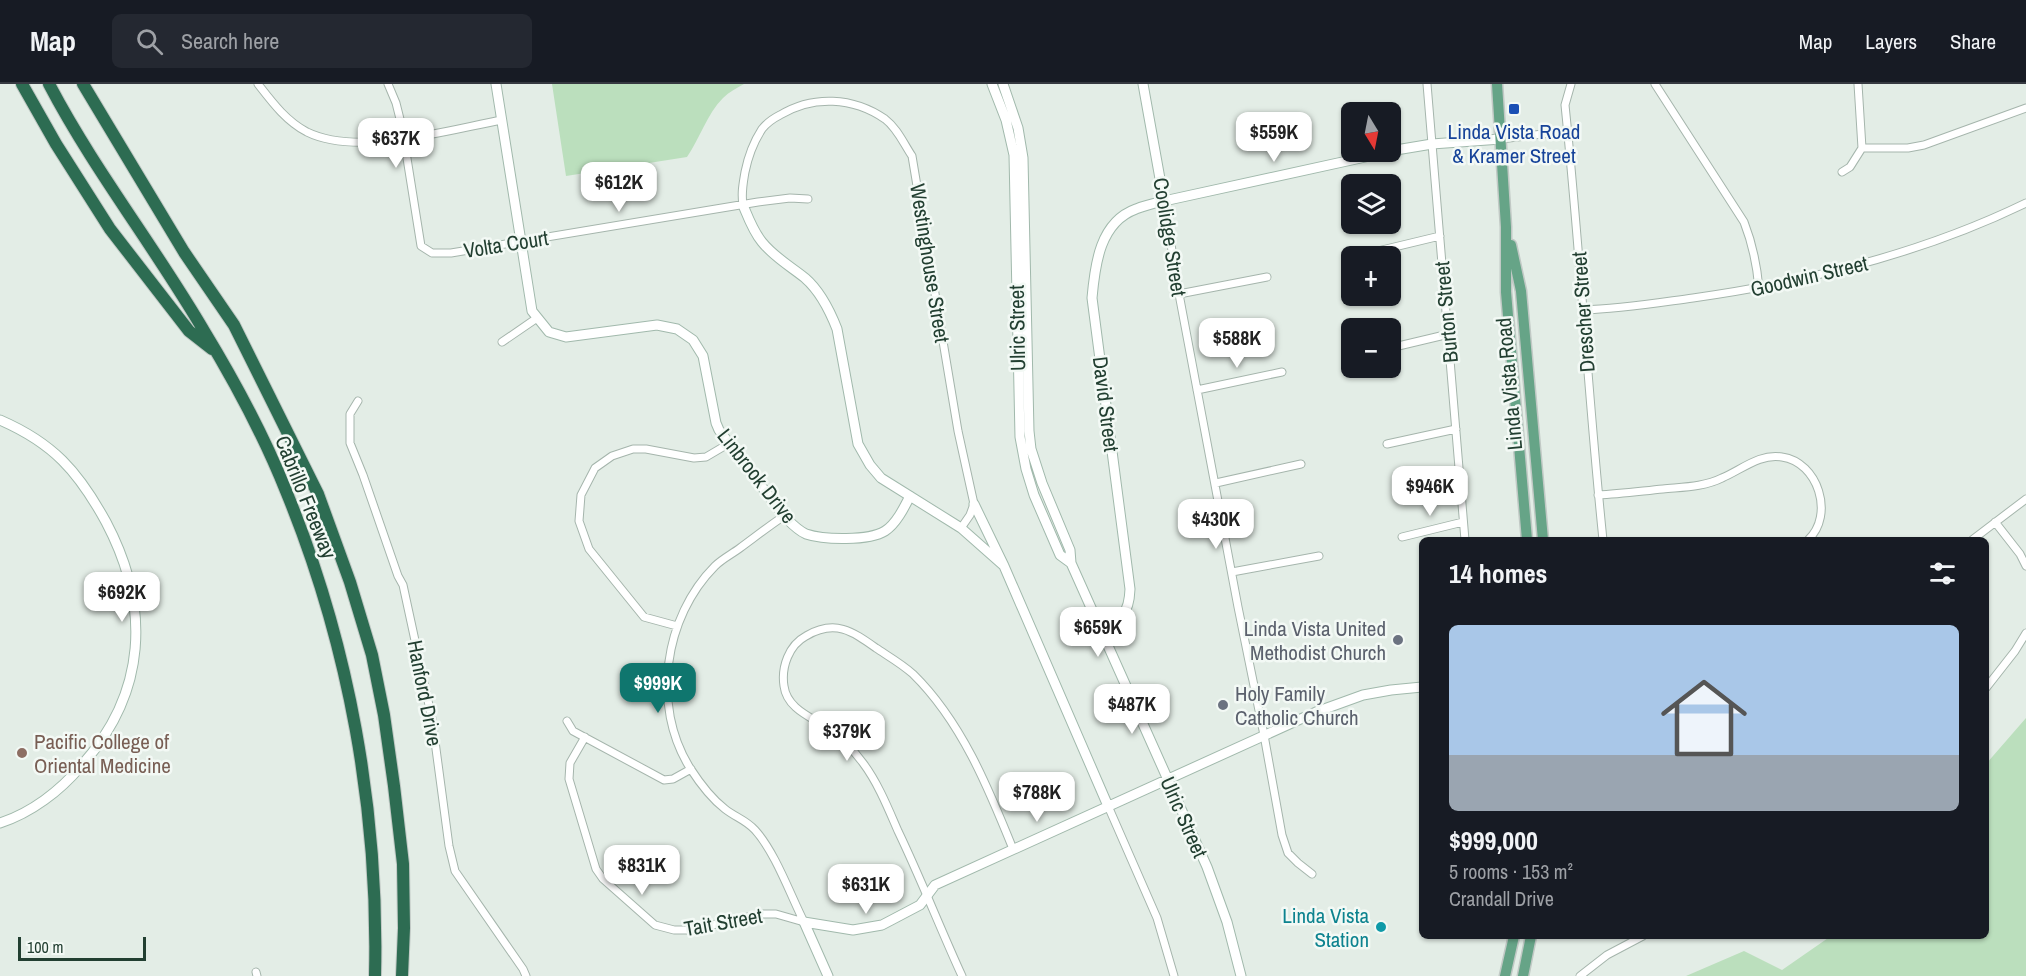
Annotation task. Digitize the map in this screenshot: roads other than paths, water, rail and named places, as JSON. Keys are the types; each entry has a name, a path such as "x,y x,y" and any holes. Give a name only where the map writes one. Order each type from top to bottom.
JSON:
{"highway":[{"path":"22,84 39,116 110,229 189,331 217,354"},
{"name":"Cabrillo Freeway","path":"49,84 64,114 109,186 203,329 263,439 286,489 322,596 338,650 351,707 366,795 374,873 375,976"},
{"name":"Cabrillo Freeway","path":"83,84 184,252 234,325 318,495 350,582 372,655 384,715 394,786 403,864 402,976"}],"main road":[{"name":"Linda Vista Road","path":"1497,84 1506,227 1506,292 1527,537"},
{"name":"Linda Vista Road","path":"1506,227 1521,291 1543,537"},
{"path":"1505,976 1513,939"},
{"path":"1523,976 1530,939"}],"street":[{"path":"258,84 281,112 305,131 346,143 404,139 502,120"},
{"path":"388,84 396,103 404,139"},
{"path":"496,84 532,311 537,318 502,342"},
{"name":"Ulric Street","path":"992,84 1006,120 1014,155 1020,437 1026,470 1035,495 1060,555 1071,563"},
{"name":"Ulric Street","path":"1003,84 1018,128 1023,158 1031,449 1042,483 1070,550 1071,563 1214,886 1227,922 1241,976"},
{"name":"Coolidge Street","path":"1143,84 1179,294 1282,835 1288,853 1312,874"},
{"name":"Burton Street","path":"1427,84 1465,537"},
{"name":"Drescher Street","path":"1571,84 1565,105 1603,537"},
{"path":"1655,84 1744,222 1757,263 1759,289"},
{"path":"1842,172 1850,167 1862,148 1858,84"},
{"name":"Westinghouse Street","path":"743,205 742,195 749,154 763,128 789,109 809,102 828,100 846,102 867,108 894,128 912,156 958,431 974,504"},
{"path":"1862,148 1908,148 1923,145 2026,108"},
{"path":"1501,139 1568,131"},
{"name":"Volta Court","path":"404,139 421,246 432,253 451,253 790,198 808,199"},
{"name":"David Street","path":"1401,149 1432,144 1501,139"},
{"name":"David Street","path":"1099,626 1121,617 1129,606 1130,589 1092,298 1095,268 1104,240 1117,221 1136,209 1341,162"},
{"name":"Goodwin Street","path":"1583,310 1635,306 1759,289 1862,265 1994,219 2026,203"},
{"path":"743,205 761,241 778,259 807,280 822,298 837,329 858,444 870,465 881,478 962,528 1004,566"},
{"path":"1398,246 1440,236"},
{"path":"1179,294 1267,277"},
{"name":"Linbrook Drive","path":"537,318 549,332 566,338 657,325 677,329 693,340 703,356 716,423 728,444 784,516 795,528 805,533 821,538 872,537 887,531 910,496"},
{"path":"1401,345 1449,334"},
{"path":"1197,390 1282,372"},
{"name":"Hanford Drive","path":"358,401 350,414 350,443 398,576 404,585 432,719 449,846 455,871 526,976"},
{"path":"0,420 26,432 57,454 86,486 113,536 128,572 135,600 136,630 136,649 129,682 119,711 104,737 70,779 34,807 0,823"},
{"path":"1387,444 1456,429"},
{"path":"678,626 644,617 589,549 579,521 581,495 595,468 612,456 633,449 646,449 694,458 706,457 728,444"},
{"path":"1599,495 1696,485 1720,480 1763,457 1782,456 1799,463 1811,476 1822,503 1818,526 1811,537"},
{"path":"1216,483 1301,464"},
{"path":"1976,537 2026,499"},
{"path":"962,528 974,504"},
{"path":"974,504 1004,566 1157,918 1174,976"},
{"path":"784,516 715,566 692,595 671,644 668,699 680,750 704,787 726,809 755,830 766,845 828,976"},
{"path":"1402,537 1463,522"},
{"path":"1995,522 2020,554 2026,566"},
{"path":"1232,572 1319,556"},
{"path":"962,976 877,785 864,764 832,731 797,709 788,699 784,688 783,673 791,649 802,638 817,629 833,627 851,631 912,672 946,712 964,742 1012,849"},
{"path":"1989,684 2026,633"},
{"name":"Tait Street","path":"585,737 570,763 570,779 596,869 603,879 655,925 674,930 689,930 762,914 776,914 804,922 853,930 882,925 920,905 935,885 1316,712 1362,695 1419,687"},
{"path":"567,721 573,731 664,780 673,779 691,769"},
{"path":"1580,976 1607,955 1637,939"}],"place":[{"name":"Linda Vista Road & Kramer Street","path":"1514,109"},
{"name":"Linda Vista United Methodist Church","path":"1398,640"},
{"name":"Holy Family Catholic Church","path":"1223,705"},
{"name":"Pacific College of Oriental Medicine","path":"22,753"},
{"name":"Linda Vista Station","path":"1381,927"}]}
